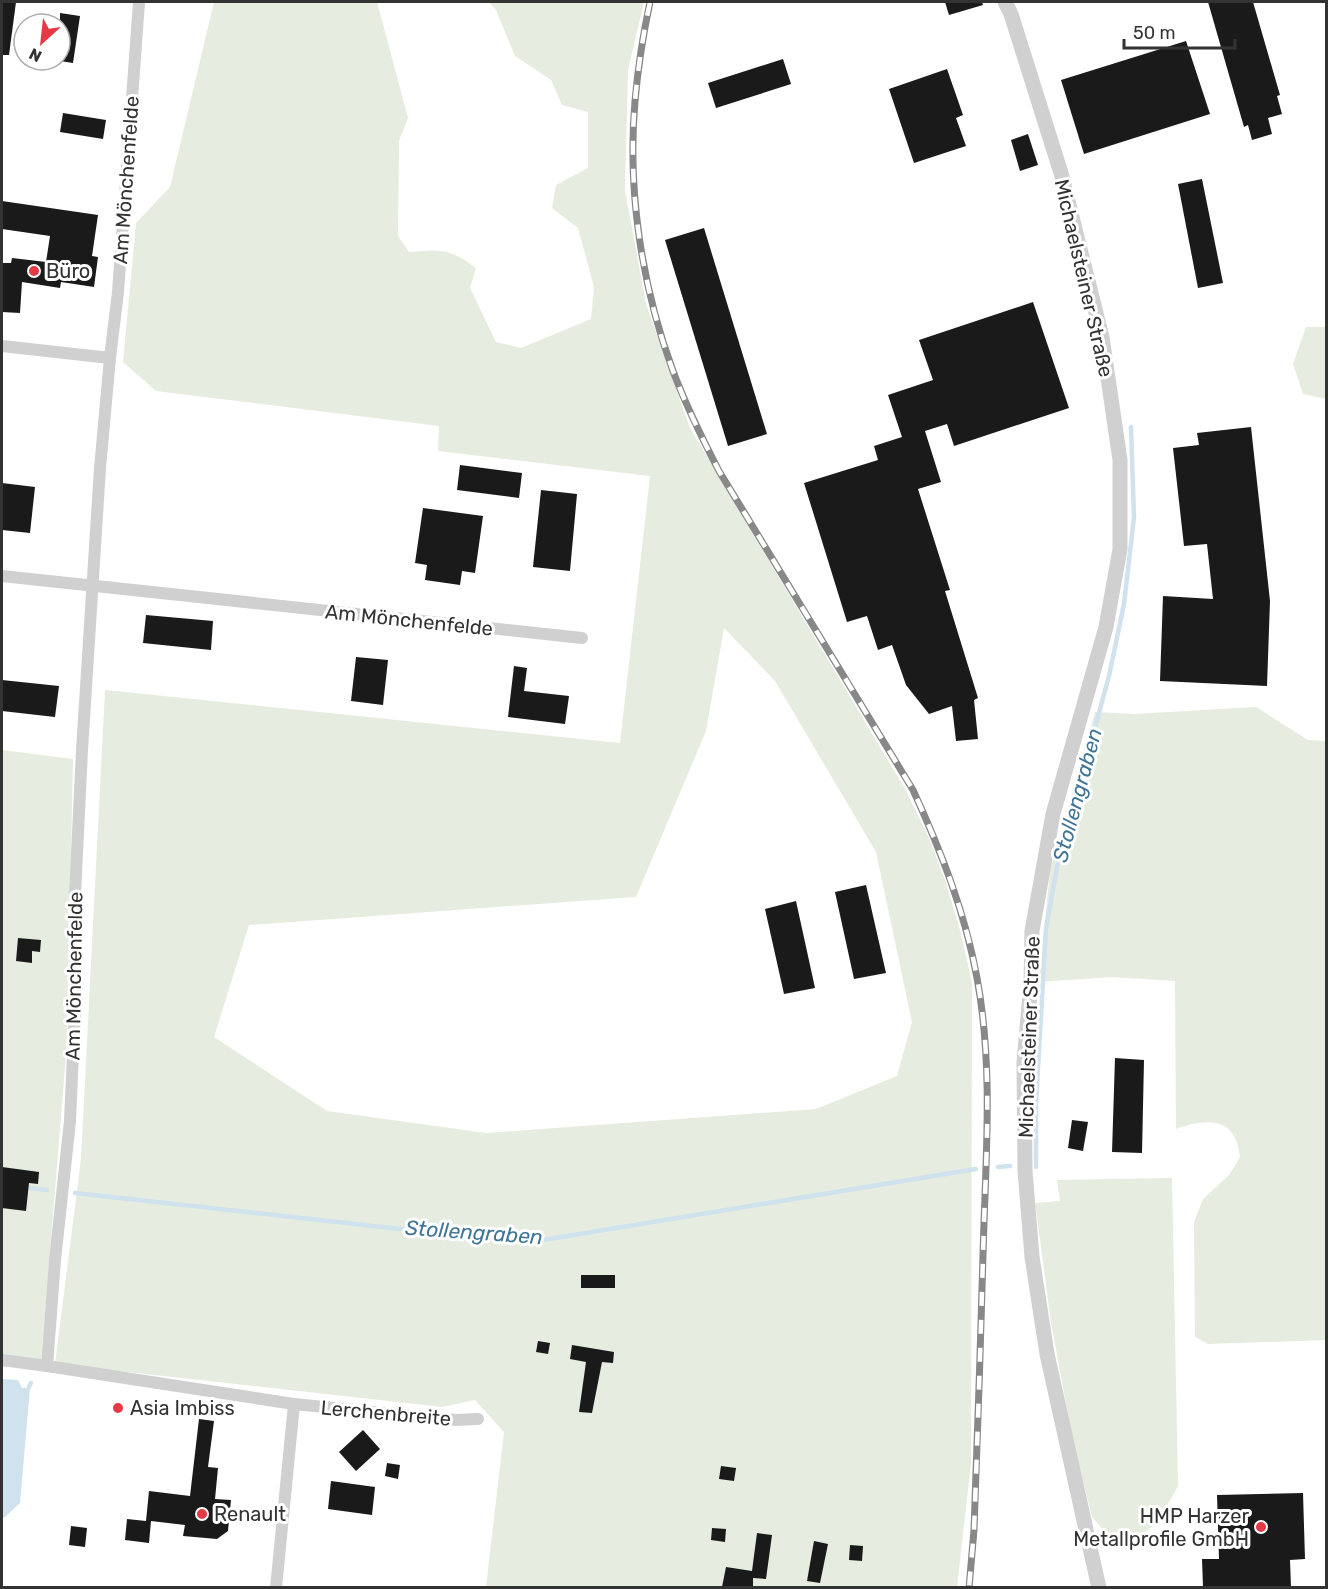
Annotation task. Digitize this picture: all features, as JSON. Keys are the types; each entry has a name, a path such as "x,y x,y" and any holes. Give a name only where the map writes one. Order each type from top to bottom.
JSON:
{"street":[{"name":"Am Mönchenfelde","path":"47,1366 54,1271 71,1111 75,1009 75,895 92,585 100,468 118,292 139,2"},
{"name":"Michaelsteiner Straße","path":"1005,2 1011,14 1061,173 1102,337 1120,460 1120,549 1106,627 1053,814 1032,931 1031,983 1024,1062 1025,1171 1032,1257 1047,1354 1098,1587"},
{"path":"2,346 110,358"},
{"name":"Am Mönchenfelde","path":"2,576 582,638"},
{"name":"Lerchenbreite","path":"2,1360 294,1404 456,1420 478,1419"},
{"name":"Lerchenbreite","path":"276,1587 294,1404"}],"shaded area":[{"path":"214,2 377,2 408,118 399,141 398,236 409,252 445,252 459,257 476,268 470,288 496,342 521,348 591,319 594,287 578,228 552,208 556,185 588,168 588,112 562,105 551,80 515,56 496,10 489,2 644,2 628,70 625,190 646,304 690,428 905,789 929,838 960,930 972,983 971,1463 957,1587 486,1587 504,1432 475,1400 442,1407 55,1364 81,1159 105,690 620,743 650,476 438,451 439,426 156,391 123,362 136,223 170,187","holes":["724,628 775,681 876,852 912,1022 897,1076 816,1109 486,1133 327,1111 214,1037 249,925 636,897 706,731"]},
{"path":"1306,327 1326,327 1326,399 1303,394 1293,364"},
{"path":"1256,707 1308,740 1326,741 1326,1340 1208,1344 1195,1337 1194,1222 1203,1199 1229,1175 1240,1157 1235,1138 1224,1126 1208,1122 1176,1129 1175,981 1111,977 1039,982 1050,871 1095,712 1134,714"},
{"path":"2,750 73,759 67,1043 41,1362 2,1357"},
{"path":"1172,1178 1178,1486 1157,1523 1138,1537 1112,1540 1092,1517 1073,1442 1051,1322 1035,1203 1060,1201 1057,1180"}],"water":[{"path":"2,1379 18,1380 22,1388 30,1388 20,1503 2,1518"}],"building":[{"path":"2,2 16,2 15,12 12,12 9,55 2,55"},
{"path":"945,2 982,2 983,5 949,15"},
{"path":"1208,2 1253,2 1280,95 1277,96 1282,114 1268,118 1272,134 1252,140 1248,125 1244,127"},
{"path":"72,15 80,16 72,63"},
{"path":"1186,41 1210,114 1084,154 1061,80"},
{"path":"783,59 791,84 716,108 708,83"},
{"path":"947,69 963,115 956,118 966,146 914,163 889,89"},
{"path":"63,113 106,120 103,139 60,132"},
{"path":"1028,134 1038,165 1020,171 1011,140"},
{"path":"1202,179 1223,283 1198,288 1178,184"},
{"path":"2,201 98,215 92,256 98,257 94,287 61,282 60,288 22,282 20,313 2,312 2,263 11,263 12,258 46,262 50,236 2,229"},
{"path":"704,228 767,434 728,446 665,240"},
{"path":"1033,302 1069,408 954,446 947,424 925,431 941,482 918,489 950,590 945,591 978,698 974,700 978,739 956,741 952,706 929,714 906,685 892,645 878,650 867,616 847,622 804,483 878,460 874,446 902,437 888,395 933,380 919,340"},
{"path":"1251,427 1270,601 1267,686 1160,681 1163,596 1213,599 1207,544 1184,546 1173,448 1199,445 1197,433"},
{"path":"460,465 522,473 519,498 457,490"},
{"path":"2,483 35,487 30,533 2,530"},
{"path":"541,490 577,494 570,571 533,567"},
{"path":"423,508 483,516 475,573 462,571 460,585 425,580 427,565 415,563"},
{"path":"146,615 213,621 211,650 143,643"},
{"path":"356,657 388,660 383,705 351,701"},
{"path":"514,666 527,668 524,691 569,696 565,724 508,717"},
{"path":"2,680 59,686 55,717 2,711"},
{"path":"866,885 886,973 854,979 835,892"},
{"path":"796,901 815,988 784,994 765,909"},
{"path":"18,938 41,940 40,952 32,951 32,963 16,961"},
{"path":"1115,1058 1144,1060 1142,1153 1112,1152"},
{"path":"1072,1120 1088,1122 1083,1151 1068,1148"},
{"path":"2,1167 39,1172 38,1184 29,1183 26,1211 2,1208"},
{"path":"581,1275 615,1275 615,1288 581,1288"},
{"path":"538,1341 550,1343 548,1354 536,1352"},
{"path":"572,1345 614,1352 613,1363 602,1362 592,1413 579,1412 586,1362 570,1359"},
{"path":"199,1419 214,1421 208,1467 218,1468 215,1499 231,1500 228,1531 217,1539 183,1536 185,1525 151,1521 149,1543 125,1540 127,1519 146,1521 149,1491 190,1496"},
{"path":"363,1430 380,1449 356,1471 339,1452"},
{"path":"387,1463 400,1465 398,1479 385,1476"},
{"path":"721,1466 736,1468 734,1481 719,1479"},
{"path":"331,1481 375,1487 372,1515 328,1509"},
{"name":"HMP Harzer Metallprofile GmbH","path":"1303,1493 1305,1559 1290,1560 1291,1587 1203,1587 1202,1559 1219,1559 1217,1495"},
{"path":"71,1526 87,1528 85,1547 69,1545"},
{"path":"712,1528 726,1529 725,1542 711,1540"},
{"path":"757,1533 772,1535 766,1579 753,1578 753,1587 722,1587 726,1567 752,1571"},
{"path":"814,1541 828,1544 820,1583 807,1581"},
{"path":"850,1545 863,1546 862,1561 849,1560"}],"waterway":[{"name":"Stollengraben","path":"1036,1167 1036,1103 1046,928 1057,867 1109,676 1124,604 1134,517 1131,427"},
{"name":"Stollengraben","path":"998,1167 1010,1166"},
{"name":"Stollengraben","path":"75,1193 418,1231 537,1241 976,1169"},
{"name":"Stollengraben","path":"23,1187 47,1190"},
{"path":"29,1387 31,1383"}],"railway":[{"path":"650,2 636,88 633,169 639,238 662,339 683,397 719,471 913,790 951,882 972,953 985,1038 987,1130 974,1530 969,1588"}],"place":[{"name":"Büro","path":"34,271"},
{"name":"Asia Imbiss","path":"118,1408"},
{"name":"Renault","path":"202,1514"},
{"name":"HMP Harzer Metallprofile GmbH","path":"1261,1527"}]}
